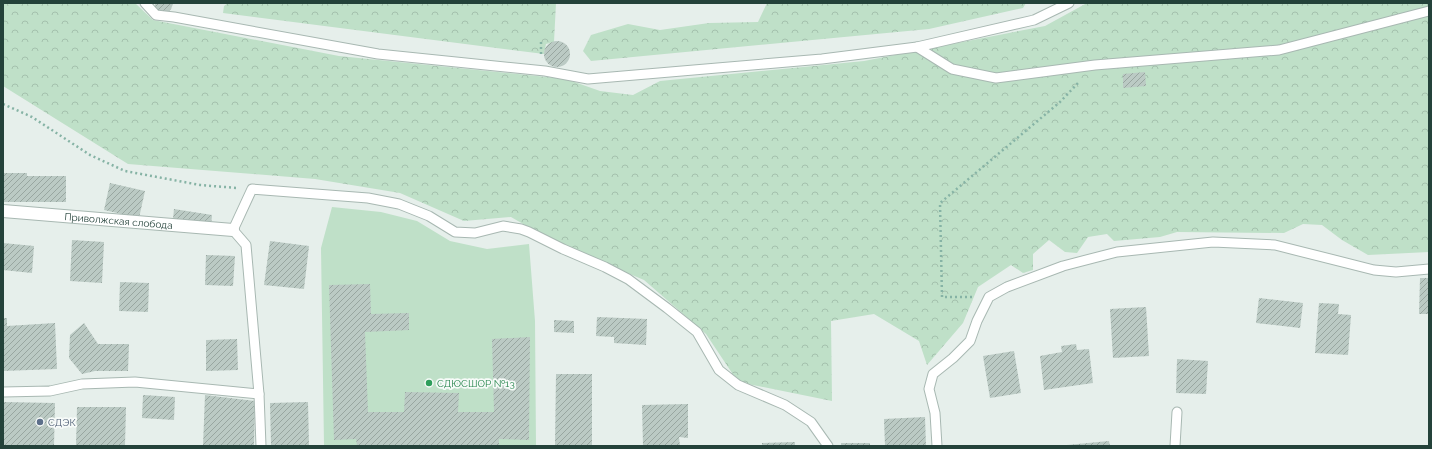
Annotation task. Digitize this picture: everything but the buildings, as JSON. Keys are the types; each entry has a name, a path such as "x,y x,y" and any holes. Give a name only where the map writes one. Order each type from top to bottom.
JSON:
{"street":[{"name":"Приволжская слобода","path":"3,211 233,230"}],"lane":[{"path":"144,3 156,15 378,54 545,71 588,79 822,59 917,47 1034,20 1069,3"},
{"path":"917,47 952,69 996,78 1095,66 1279,50 1429,11"},
{"path":"261,446 259,394 246,245 233,230 252,189 368,198 399,204 429,216 455,232 475,233 503,226 521,228 628,279 668,308 697,332 719,370 738,385 785,405 811,422 828,446"},
{"path":"937,446 935,413 929,389 933,374 953,358 970,341 976,321 989,297 1006,287 1063,266 1117,252 1213,242 1275,245 1374,270 1396,272 1429,269"},
{"path":"3,392 50,391 82,384 135,382 259,394"},
{"path":"1175,446 1177,412"}],"path":[{"path":"989,297 942,297 940,203 1060,102"},
{"path":"3,104 32,117 90,154 124,171 200,185 252,189"}],"green space":[{"path":"3,3 135,3 153,20 339,56 566,79 600,91 633,95 660,81 864,61 1045,26 1087,3 1429,3 1429,252 1368,255 1342,240 1322,225 1303,224 1284,233 1177,232 1160,237 1114,241 1107,234 1088,237 1077,253 1065,252 1049,240 1033,254 1033,270 1023,273 1011,265 978,287 963,323 927,365 919,341 874,314 831,321 832,401 738,382 706,334 644,280 556,243 511,217 464,221 400,193 315,179 128,164 3,86"},
{"path":"228,3 556,3 554,42 546,44 544,54 223,13 224,6"},
{"path":"767,3 1026,3 1023,8 929,29 591,61 583,51 591,35 628,24 660,30 709,23 758,22"},
{"name":"СДЮСШОР №13","path":"332,207 381,212 417,221 450,241 487,249 529,244 535,321 536,446 324,445 321,248"}],"place":[{"name":"СДЮСШОР №13","path":"429,383"},
{"name":"СДЭК","path":"40,422"}]}
